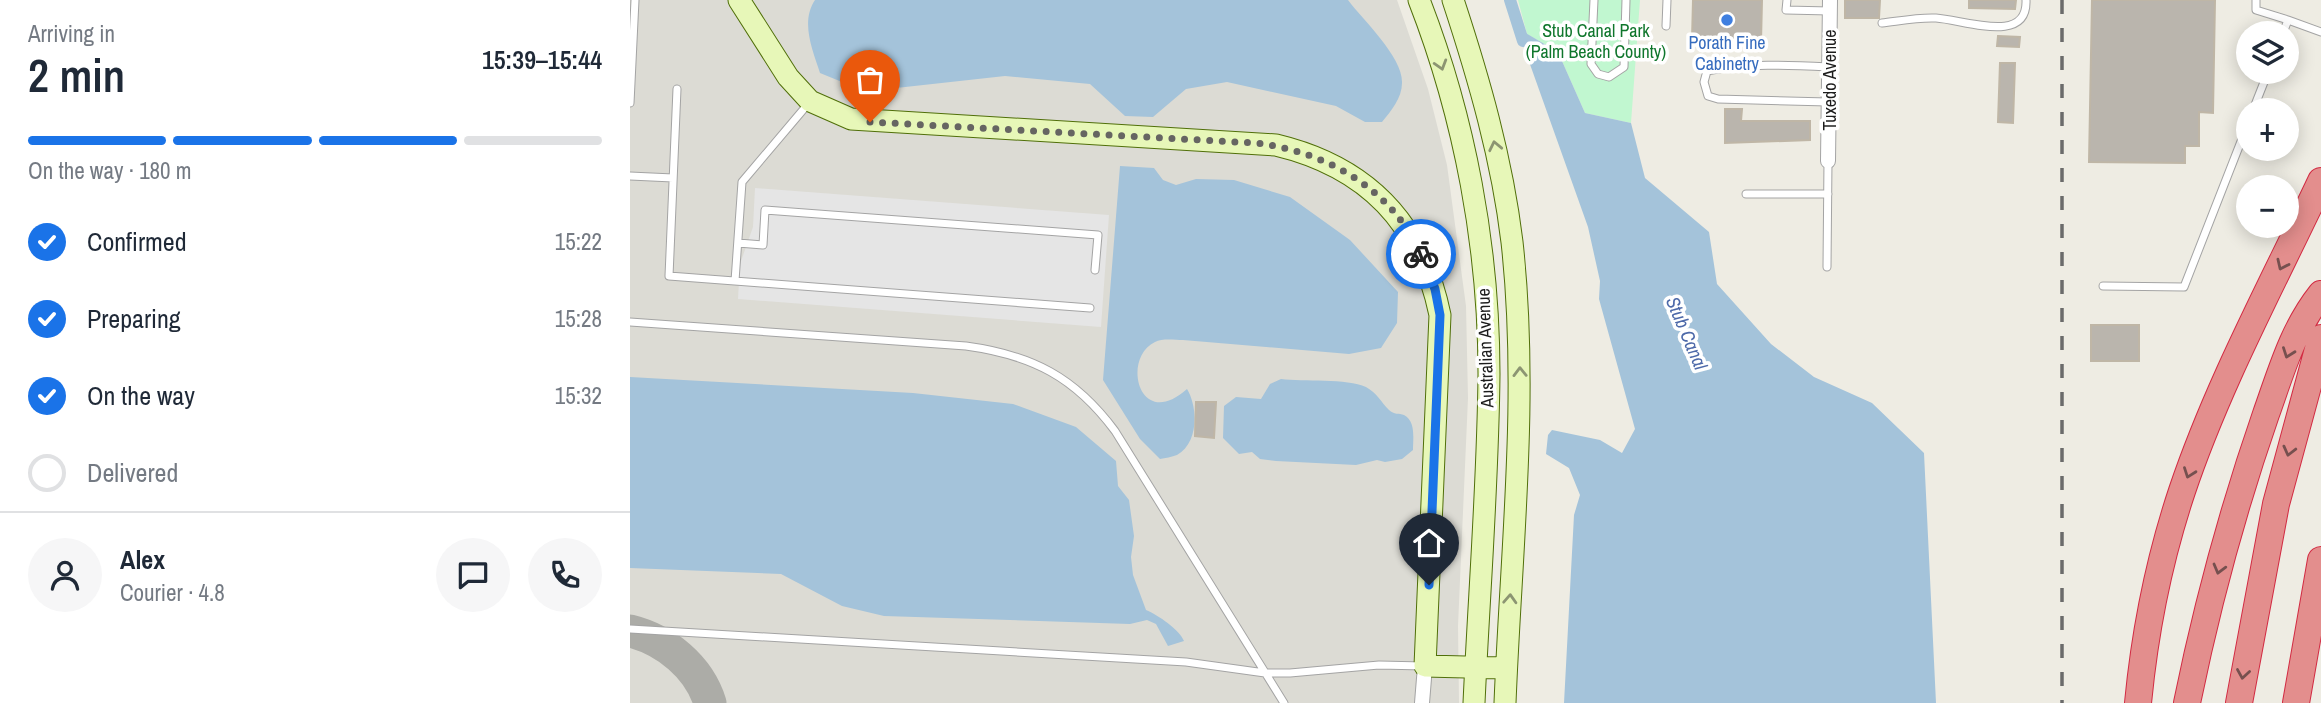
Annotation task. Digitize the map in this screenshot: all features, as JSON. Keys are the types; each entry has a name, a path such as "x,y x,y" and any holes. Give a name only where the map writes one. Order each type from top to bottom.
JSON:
{"highway":[{"path":"2138,703 2155,586 2183,488 2227,381 2321,181"},
{"path":"2187,703 2220,563 2246,474 2292,342 2305,313 2321,294"},
{"path":"2239,703 2256,598 2276,504 2321,338"},
{"path":"2296,703 2321,560"}],"main road":[{"path":"739,0 788,77 810,101 851,119 1276,145 1328,161 1373,191 1403,224 1418,247 1432,280 1440,315 1425,666 1506,668"},
{"name":"Australian Avenue","path":"1419,0 1440,59 1464,147 1485,293 1489,373 1474,703"},
{"name":"Australian Avenue","path":"1453,0 1480,85 1496,152 1515,275 1520,378 1505,703"}],"street":[{"name":"Tuxedo Avenue","path":"1828,161 1830,6"},
{"path":"1422,703 1425,666"}],"lane":[{"path":"630,103 635,0"},
{"path":"1594,0 1591,64 1598,74 1609,77 1624,67 1626,0"},
{"path":"1666,26 1667,0"},
{"path":"1787,0 1786,10 1830,6"},
{"path":"1882,23 1933,18 2004,28 2021,22 2025,17 2026,0"},
{"path":"2256,0 2256,10 2321,32"},
{"path":"1829,67 1760,65 1724,68 1707,71 1704,82 1708,96 1718,99 1829,102"},
{"path":"677,89 669,276 1090,308"},
{"path":"735,281 742,182 810,101"},
{"path":"2103,286 2184,287 2236,154"},
{"path":"1827,267 1828,161"},
{"path":"630,176 673,178"},
{"path":"1746,194 1828,194"},
{"path":"738,243 763,245 765,210 862,217 1098,235 1095,270"},
{"path":"630,321 966,346 1000,351 1031,361 1061,377 1083,393 1115,431 1284,703"},
{"path":"630,629 1186,662 1265,673 1379,665 1425,666"}],"shaded area":[{"path":"630,0 1397,0 1428,89 1447,165 1466,306 1468,398 1458,626 1459,703 630,703"},
{"path":"755,188 1109,215 1101,327 738,299 740,264 753,227"}],"green space":[{"name":"Stub Canal Park (Palm Beach County)","path":"1518,0 1640,0 1631,123 1585,113 1558,52 1527,34"}],"water":[{"path":"815,0 1348,0 1381,39 1396,62 1401,73 1402,89 1382,122 1365,122 1336,106 1227,82 1186,89 1153,117 1125,116 1090,84 1005,76 878,90 842,82 820,73 808,27 808,18"},
{"path":"1517,28 1558,52 1585,113 1631,123 1645,178 1709,232 1717,284 1771,344 1814,377 1872,403 1924,453 1936,703 1564,703 1574,515 1580,495 1569,468 1546,454 1548,435 1552,430 1600,440 1622,453 1635,429 1599,299 1600,281 1588,227"},
{"path":"1120,166 1154,168 1163,180 1176,185 1196,179 1234,180 1290,197 1350,240 1398,292 1397,323 1381,348 1349,354 1183,340 1155,342 1145,350 1139,362 1140,388 1147,397 1157,402 1170,400 1187,389 1194,415 1193,434 1184,449 1177,455 1160,459 1140,439 1103,380"},
{"path":"630,377 913,393 1013,404 1076,427 1116,461 1118,486 1129,500 1134,536 1131,557 1133,575 1146,610 1168,623 1184,641 1168,646 1156,624 1147,620 1130,624 884,616 842,606 781,574 630,568"},
{"path":"1281,379 1337,381 1366,387 1391,412 1408,418 1413,431 1413,450 1402,459 1385,462 1377,460 1356,465 1276,461 1260,459 1252,452 1239,454 1223,438 1224,406 1236,397 1261,399 1270,384"}],"building":[{"name":"Porath Fine Cabinetry","path":"1693,0 1762,0 1761,42 1692,40"},
{"path":"1845,0 1880,0 1879,18 1845,18"},
{"path":"1969,0 2016,0 2015,9 1969,8"},
{"path":"2092,0 2215,0 2213,113 2199,112 2199,146 2185,146 2185,163 2089,162"},
{"path":"1998,36 2020,37 2019,47 1997,46"},
{"path":"2000,63 2015,63 2013,123 1998,122"},
{"path":"1725,109 1742,109 1741,121 1810,121 1810,140 1725,143"},
{"path":"2091,325 2139,325 2139,361 2091,361"},
{"path":"1196,402 1216,402 1214,438 1195,436"}],"waterway":[{"name":"Stub Canal","path":"1510,0 1523,41"}],"taxiway":[{"path":"630,631 656,641 679,657 698,678 710,703"}],"railway":[{"path":"2062,0 2062,703"}],"way so far":[{"path":"870,122 1276,145 1328,161 1373,191 1403,224 1421,254"}],"place":[{"name":"Porath Fine Cabinetry","path":"1727,20"}],"route":[{"path":"1421,254 1435,289 1440,315 1429,585"}]}
